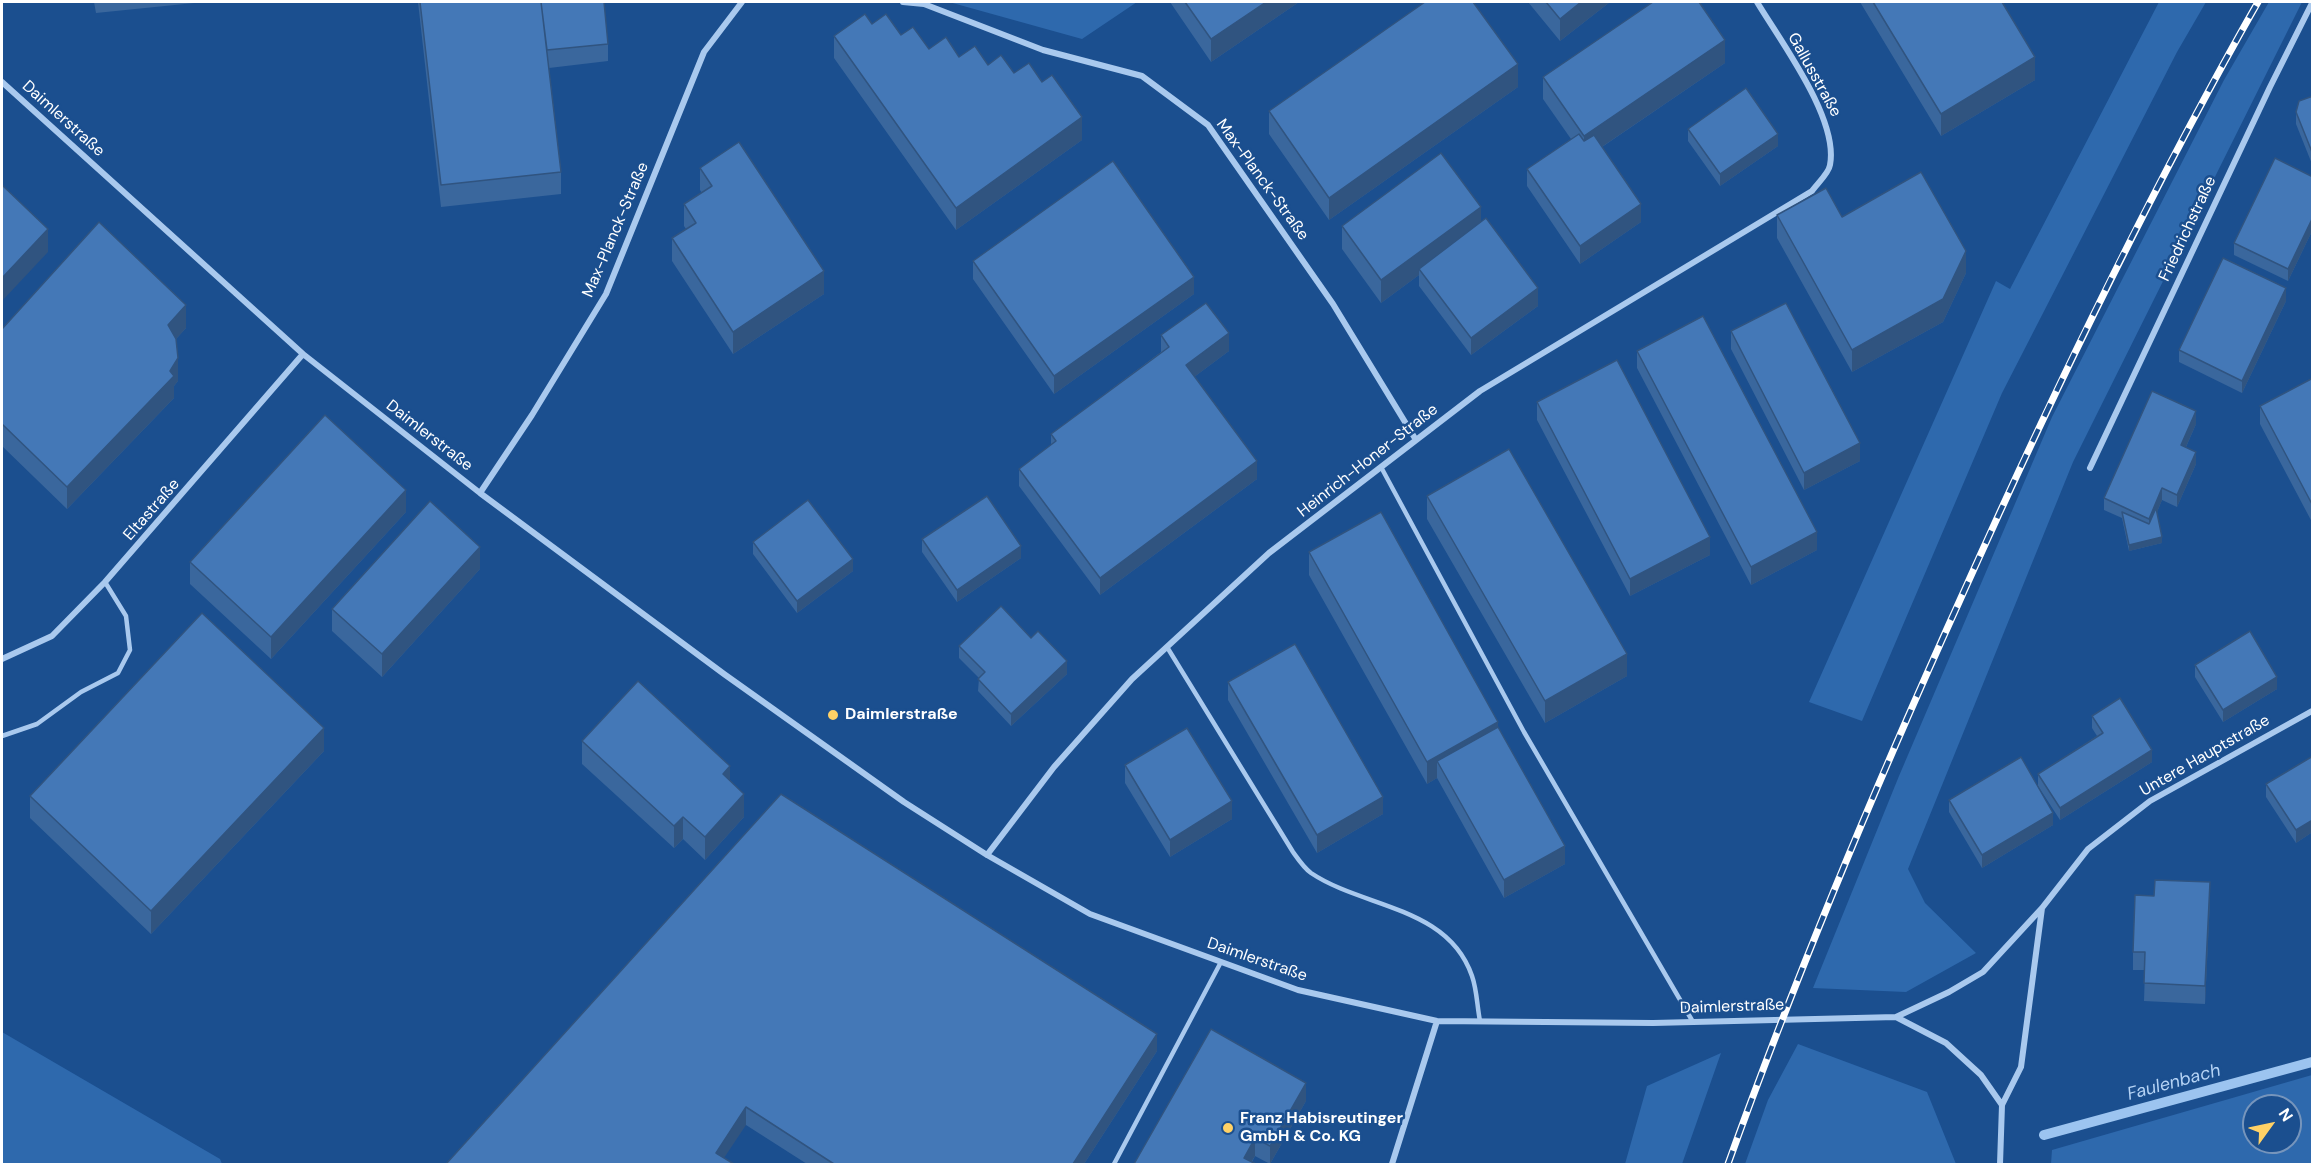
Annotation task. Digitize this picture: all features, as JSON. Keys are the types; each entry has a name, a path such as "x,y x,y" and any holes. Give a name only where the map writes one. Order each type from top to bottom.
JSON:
{"street":[{"name":"Max-Planck-Straße","path":"480,493 532,415 606,294 704,52 742,2"},
{"name":"Max-Planck-Straße","path":"903,2 924,4 1043,50 1142,76 1208,125 1334,304 1416,440"},
{"name":"Gallusstraße","path":"1757,2 1818,103 1831,135 1830,167"},
{"name":"Friedrichstraße","path":"2090,468 2265,98 2313,3"},
{"name":"Daimlerstraße","path":"2,82 303,354 480,493 724,674 904,802 987,855 1090,914 1298,990 1437,1021 1693,1022 1896,1017 1946,1043 1981,1075 2002,1105"},
{"name":"Heinrich-Honer-Straße","path":"987,855 1054,767 1132,679 1269,553 1480,391 1812,191 1830,167"},
{"name":"Eltastraße","path":"2,659 52,636 105,582 303,354"},
{"name":"Untere Hauptstraße","path":"1896,1017 1949,992 1983,972 2042,908 2088,849 2150,801 2313,711"},
{"path":"2000,1164 2002,1105 2021,1067 2042,908"},
{"path":"1392,1164 1437,1021"}],"lane":[{"path":"1382,467 1524,732 1693,1022"},
{"path":"2,736 37,724 81,692 118,673 130,650 126,616 105,582"},
{"path":"1167,647 1293,852 1309,872 1422,920 1443,933 1460,952 1472,976 1480,1021"},
{"path":"1114,1164 1221,962"}],"shaded area":[{"path":"949,2 1137,2 1082,39"},
{"path":"2159,2 2206,2 2177,52 2002,393 1862,721 1809,702 1996,281 2010,289"},
{"path":"2269,2 2302,2 2073,462 1908,869 1925,903 1976,953 1906,992 1813,988 1899,776 2052,417 2224,80"},
{"path":"2,1032 220,1159 222,1164 2,1164"},
{"path":"1798,1044 1927,1092 1956,1164 1745,1164 1768,1100"},
{"path":"1721,1053 1682,1164 1625,1164 1647,1086"},
{"path":"2312,1075 2312,1164 2051,1164 2052,1150 2242,1095 2242,1154 2302,1154 2302,1094 2246,1094"}],"building":[{"path":"420,2 541,2 561,172 441,185"},
{"path":"541,2 604,2 608,44 547,50"},
{"path":"1185,2 1266,2 1211,39"},
{"path":"1425,2 1473,2 1518,64 1329,198 1269,111"},
{"path":"1546,2 1581,2 1560,19"},
{"path":"1653,2 1699,2 1725,40 1584,136 1543,77"},
{"path":"1873,2 2002,2 2035,57 1941,114"},
{"path":"865,14 872,24 886,14 901,35 913,27 929,49 946,37 959,57 975,46 988,65 1001,55 1014,73 1029,63 1042,82 1052,75 1082,117 956,208 834,36"},
{"path":"1746,88 1778,134 1720,174 1688,129"},
{"path":"2313,96 2312,152 2296,112 2299,101"},
{"path":"1579,134 1584,141 1594,135 1641,204 1580,246 1527,169"},
{"path":"739,142 824,271 733,332 672,238 696,223 684,204 712,186 700,168"},
{"path":"1441,153 1481,207 1381,280 1342,226"},
{"path":"2275,158 2313,177 2313,217 2288,269 2234,243"},
{"path":"1113,161 1194,277 1054,376 973,261"},
{"path":"1921,172 1966,251 1943,299 1852,350 1777,215 1826,188 1842,217"},
{"path":"2,185 48,229 2,278"},
{"path":"1486,218 1538,288 1471,338 1419,269"},
{"path":"99,222 186,305 168,325 176,339 178,358 170,371 174,376 67,487 2,424 2,329"},
{"path":"2223,258 2286,288 2242,381 2179,350"},
{"path":"1206,303 1229,333 1186,365 1257,461 1100,578 1019,469 1056,441 1051,434 1169,347 1161,335"},
{"path":"1786,303 1860,443 1804,473 1731,331"},
{"path":"1703,316 1817,532 1751,567 1637,351"},
{"path":"1617,360 1710,537 1630,579 1537,402"},
{"path":"2313,378 2313,506 2260,406"},
{"path":"2152,391 2196,411 2181,445 2196,452 2177,495 2162,488 2149,519 2104,498"},
{"path":"325,415 406,490 271,637 190,562"},
{"path":"1509,449 1627,654 1545,701 1427,496"},
{"path":"987,496 1021,546 957,590 922,539"},
{"path":"808,500 853,559 797,601 753,542"},
{"path":"430,501 480,547 382,654 332,609"},
{"path":"2156,508 2162,537 2129,545 2122,512 2149,524"},
{"path":"1381,512 1498,722 1427,762 1309,552"},
{"path":"1001,606 1031,638 1038,631 1067,661 1011,714 978,679 985,672 959,646"},
{"path":"202,613 324,728 151,911 30,796"},
{"path":"2250,631 2277,677 2223,710 2195,665"},
{"path":"1295,644 1383,797 1317,835 1228,682"},
{"path":"638,681 730,766 723,774 744,794 705,837 683,817 674,826 582,741"},
{"path":"2120,698 2152,750 2060,808 2038,774 2103,733 2092,716"},
{"path":"1498,727 1565,846 1504,880 1437,761"},
{"path":"1187,728 1232,801 1170,840 1125,765"},
{"path":"2313,756 2313,823 2311,821 2296,830 2266,784"},
{"path":"2021,757 2053,813 1982,855 1949,800"},
{"path":"781,794 1157,1034 1073,1164 834,1164 746,1107 716,1153 734,1164 446,1164"},
{"path":"2155,880 2210,882 2205,986 2144,983 2145,952 2133,952 2135,895 2154,896"},
{"name":"Franz Habisreutinger GmbH & Co. KG","path":"1211,1029 1306,1083 1270,1146 1255,1138 1244,1158 1256,1164 1134,1164"}],"waterway":[{"name":"Faulenbach","path":"2044,1135 2312,1062"}],"railway":[{"path":"1728,1164 1838,880 1994,524 2139,222 2258,2"}],"place":[{"name":"Daimlerstraße","path":"833,715"},
{"name":"Franz Habisreutinger GmbH & Co. KG","path":"1228,1128"}]}
